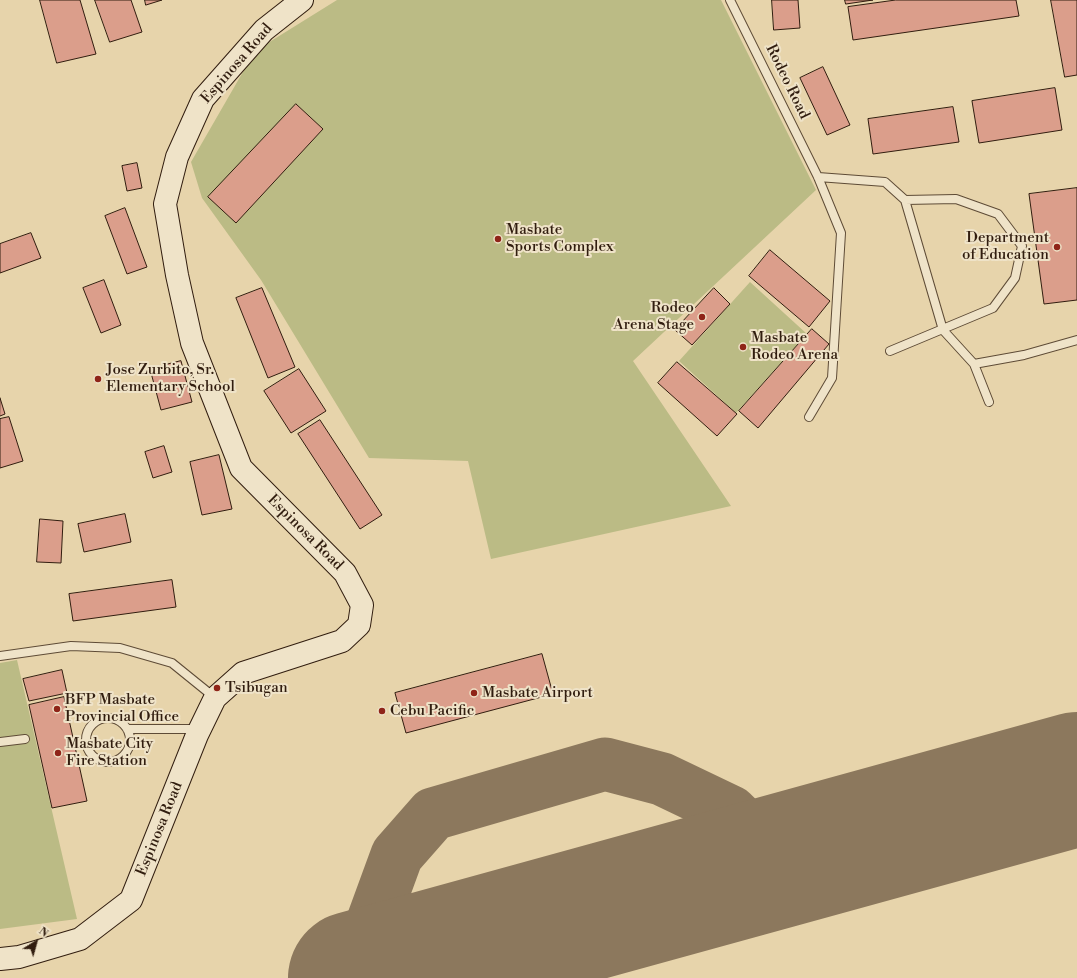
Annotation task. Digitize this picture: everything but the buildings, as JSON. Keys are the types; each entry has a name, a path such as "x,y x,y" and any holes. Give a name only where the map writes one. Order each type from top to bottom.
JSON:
{"street":[{"name":"Espinosa Road","path":"0,959 19,957 80,939 131,900 200,729 215,698 243,673 342,640 359,625 362,605 345,573 241,468 192,343 177,275 165,204 177,157 203,98 264,30 302,0"}],"lane":[{"name":"Rodeo Road","path":"730,0 818,177 841,233 832,378 809,417"},
{"path":"818,177 885,182 905,200 943,330 974,364 989,402"},
{"path":"890,351 993,308 1016,278 1022,246 998,214 956,199 905,200"},
{"path":"974,364 1024,355 1077,340"},
{"path":"0,656 71,646 120,648 172,663 215,698"},
{"path":"127,728 130,737 126,753 111,762 102,761 96,758 87,747 87,734 90,727 101,719 114,719 121,722 127,728 200,729"},
{"path":"0,742 25,740"}],"green space":[{"name":"Masbate Sports Complex","path":"337,0 721,0 816,190 633,361 731,506 491,559 468,461 369,458 261,280 202,198 191,162 255,51"},
{"name":"Masbate Rodeo Arena","path":"750,282 807,334 736,413 679,361"},
{"path":"17,660 77,919 0,929 0,663"}],"taxiway":[{"path":"406,964 385,951 373,938 371,926 397,855 433,814 605,764 662,779 731,812 771,851 788,859"},
{"path":"722,877 736,841 731,812"},
{"path":"338,978 354,956 371,926"}],"runway":[{"path":"355,978 1077,779"}],"place":[{"name":"Masbate Sports Complex","path":"498,239"},
{"name":"Department of Education","path":"1057,247"},
{"name":"Rodeo Arena Stage","path":"702,317"},
{"name":"Masbate Rodeo Arena","path":"743,347"},
{"name":"Jose Zurbito, Sr. Elementary School","path":"98,379"},
{"name":"Tsibugan","path":"217,688"},
{"name":"Masbate Airport","path":"474,693"},
{"name":"BFP Masbate Provincial Office","path":"57,709"},
{"name":"Cebu Pacific","path":"382,711"},
{"name":"Masbate City Fire Station","path":"58,753"}]}
